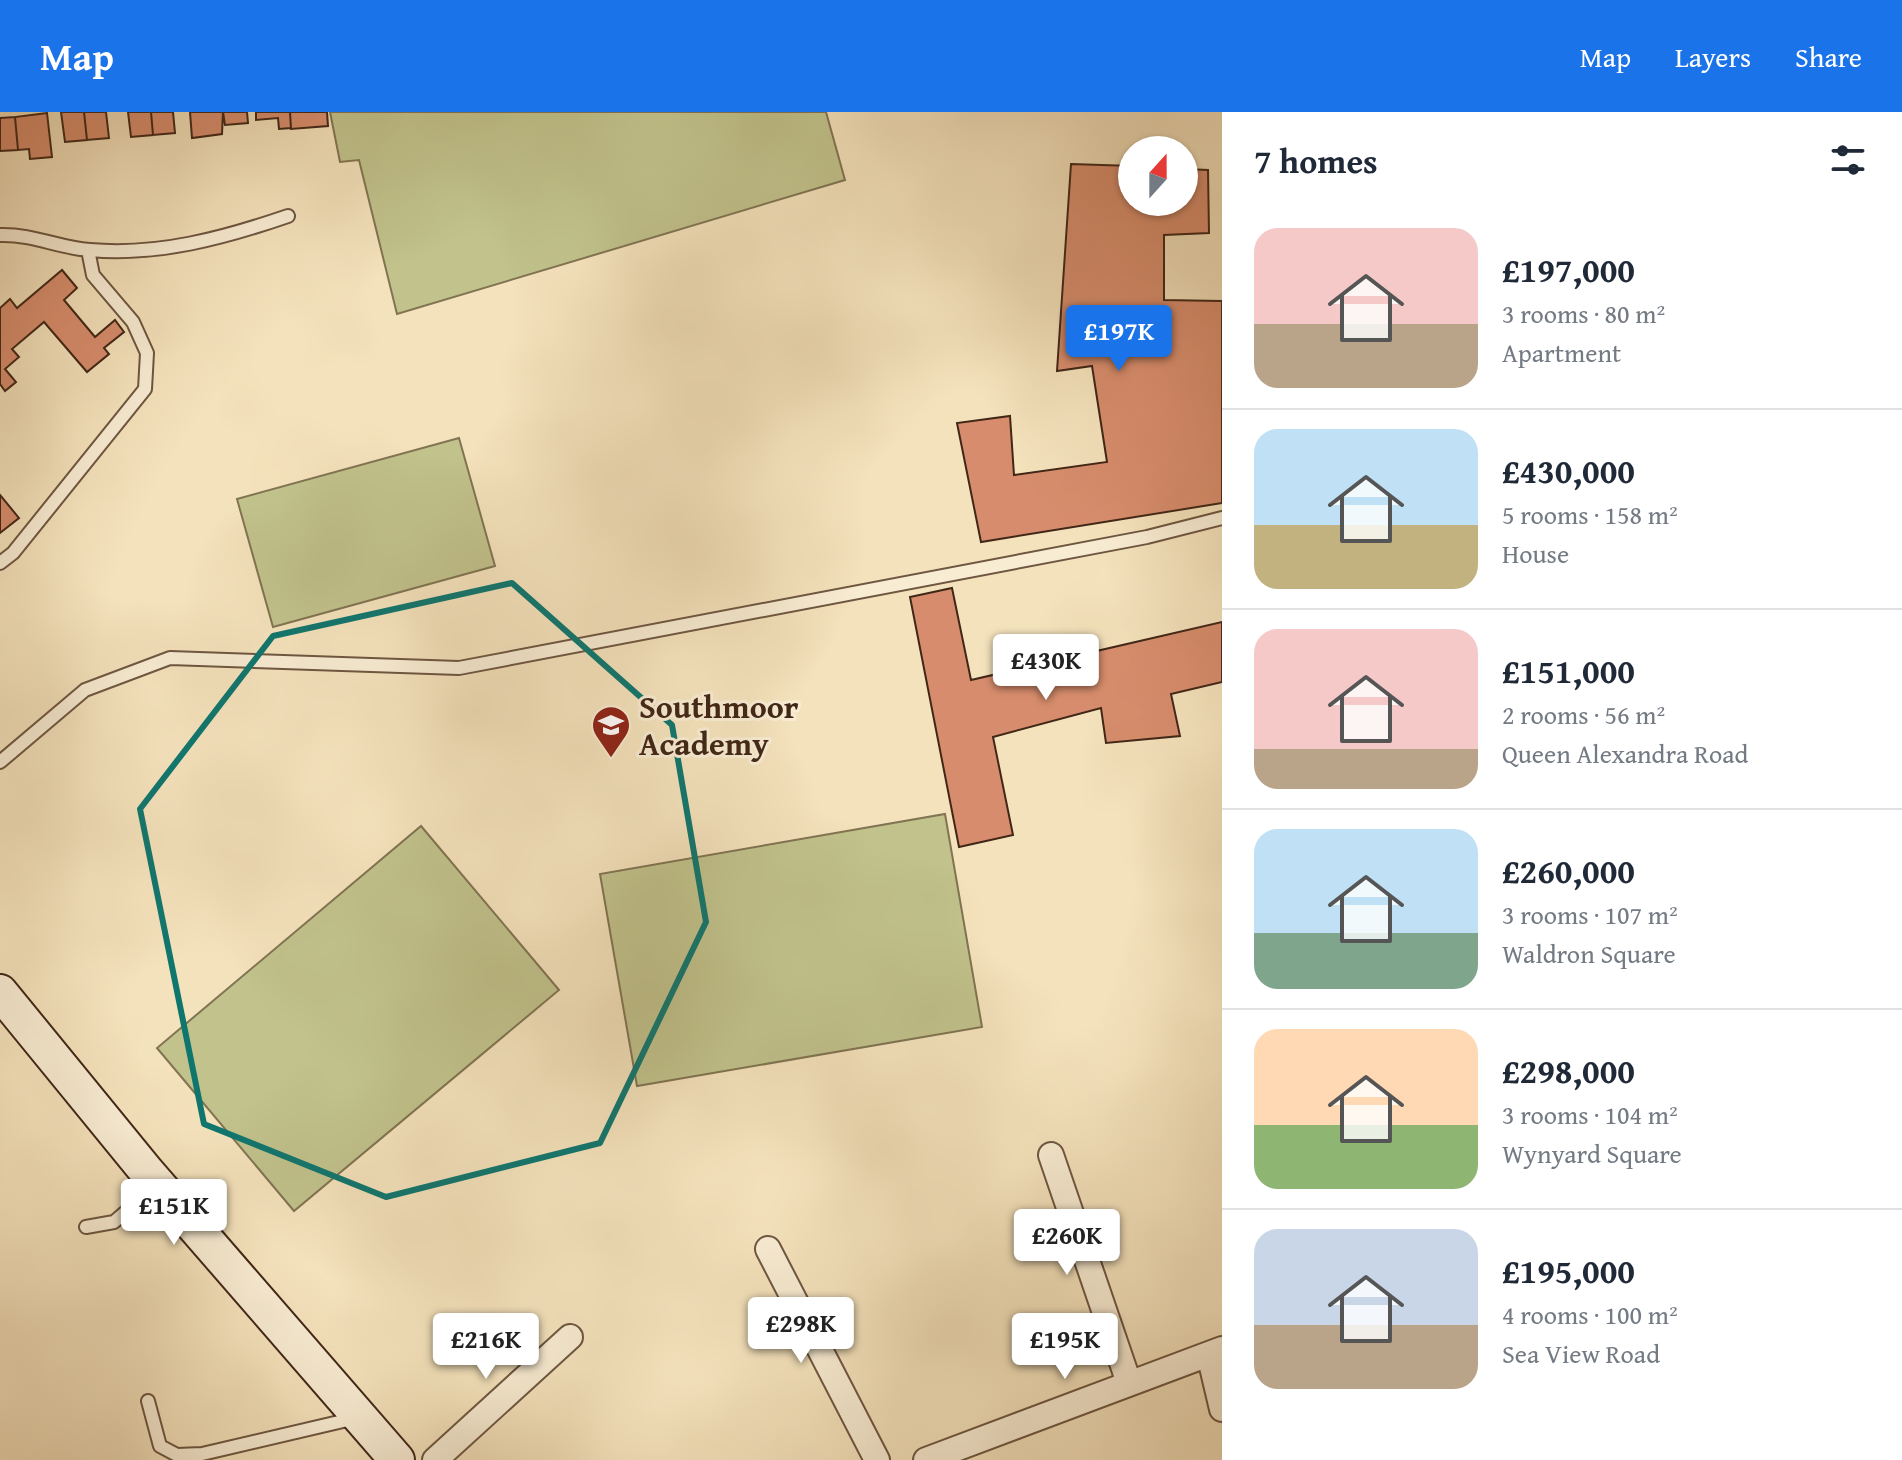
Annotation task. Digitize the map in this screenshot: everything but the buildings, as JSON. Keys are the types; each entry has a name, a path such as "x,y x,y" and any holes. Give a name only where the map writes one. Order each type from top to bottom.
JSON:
{"street":[{"path":"0,992 158,1184 397,1460"},
{"path":"1051,1155 1129,1383"},
{"path":"768,1249 877,1460"},
{"path":"435,1460 570,1337"},
{"path":"926,1460 1216,1352 1222,1409"}],"lane":[{"path":"0,235 27,235 88,250 142,249 220,240 288,216"},
{"path":"0,563 13,553 145,389 147,353 133,322 93,275 88,250"},
{"path":"0,762 85,690 170,658 459,668 1132,540 1222,518"},
{"path":"86,1227 114,1222 158,1184"},
{"path":"148,1401 160,1446 177,1455 202,1454 360,1417"}],"highlighted area":[{"path":"512,583 672,725 706,922 600,1143 386,1197 204,1124 140,809 273,636"}],"green space":[{"path":"330,112 826,112 845,180 397,314 359,160 340,162"},
{"path":"459,438 495,566 273,627 237,499"},
{"path":"945,814 982,1027 637,1086 600,874"},
{"path":"421,826 559,990 294,1211 157,1048"}],"place":[{"name":"Southmoor Academy","path":"611,759"}]}
